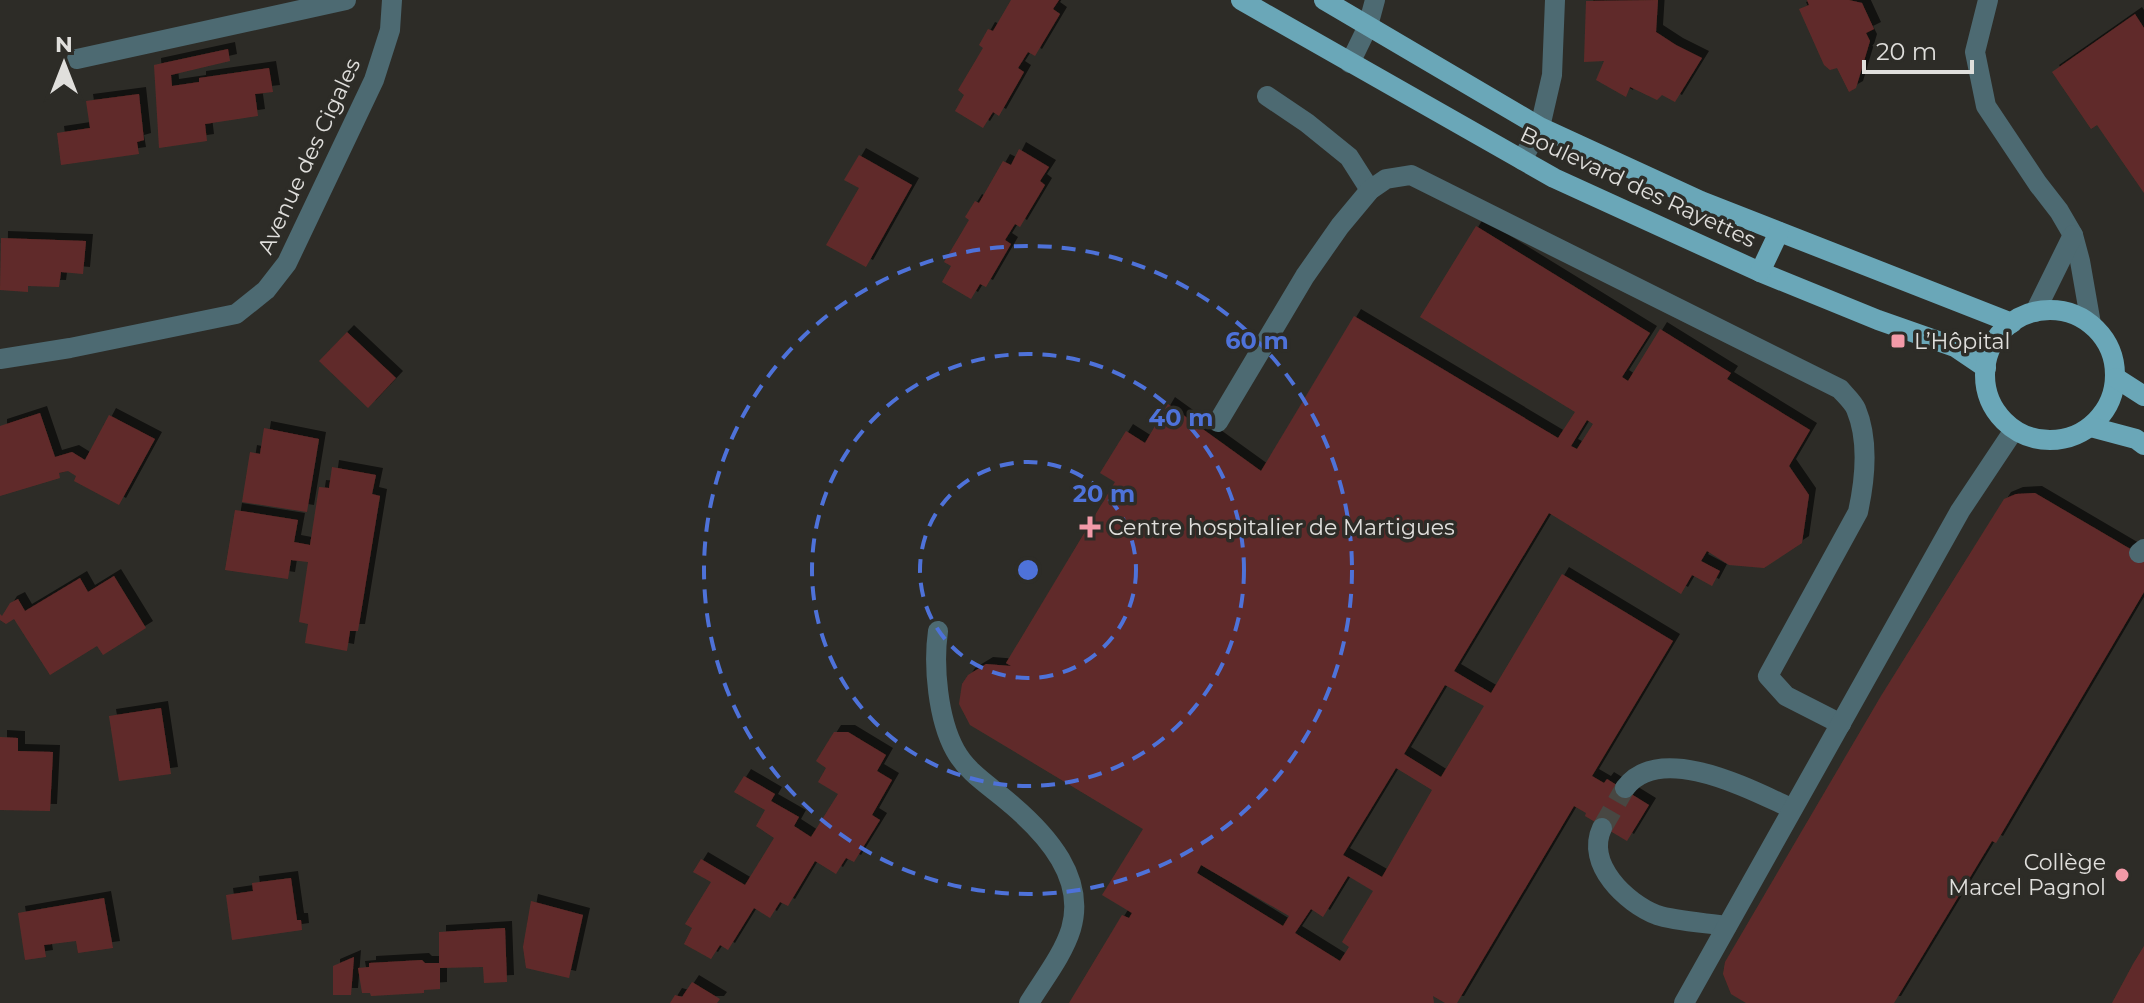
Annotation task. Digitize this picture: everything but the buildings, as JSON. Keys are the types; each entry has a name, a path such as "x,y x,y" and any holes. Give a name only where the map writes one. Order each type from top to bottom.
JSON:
{"main road":[{"name":"Boulevard des Rayettes","path":"1241,0 1554,178 1760,272 1878,320 1955,347 1986,368"},
{"name":"Boulevard des Rayettes","path":"1324,0 1540,127 1701,201 2012,323"},
{"path":"1760,272 1779,232"},
{"path":"2035,312 2065,312 2091,324 2100,332 2112,353 2116,378 2113,395 2106,410 2091,427 2073,437 2053,441 2032,439 2014,430 1991,403 1985,380 1994,343 2012,323 2035,312"},
{"path":"2116,378 2144,396"},
{"path":"2091,427 2136,439 2144,445"}],"street":[{"path":"77,59 346,0"},
{"name":"Avenue des Cigales","path":"0,359 236,314 266,290 287,263 374,80 390,30 392,0"},
{"path":"1350,63 1368,26 1375,0"},
{"path":"1522,160 1540,127 1552,75 1555,0"},
{"path":"1988,0 1975,52 1986,106 2073,235 2091,324"},
{"path":"1267,96 1349,157 1370,190"},
{"path":"1218,422 1305,276 1340,226 1370,190 1386,179 1411,175 1840,389 1855,406 1862,429 1864,462 1858,512 1768,676 1786,696 1841,724"},
{"path":"2035,312 2073,235"},
{"path":"1684,1003 1960,511 2014,430"},
{"path":"938,631 936,672 947,733 956,751 970,771 1013,805 1048,840 1059,855 1073,892 1071,928 1029,1003"},
{"path":"1625,788 1644,774 1675,766 1729,780 1791,808"},
{"path":"1602,828 1597,838 1603,871 1625,895 1658,915 1727,926"}],"tunnel":[{"path":"1602,828 1625,788"}],"place":[{"name":"L’Hôpital","path":"1898,341"},
{"name":"Centre hospitalier de Martigues","path":"1090,527"},
{"name":"Collège Marcel Pagnol","path":"2122,875"}]}
